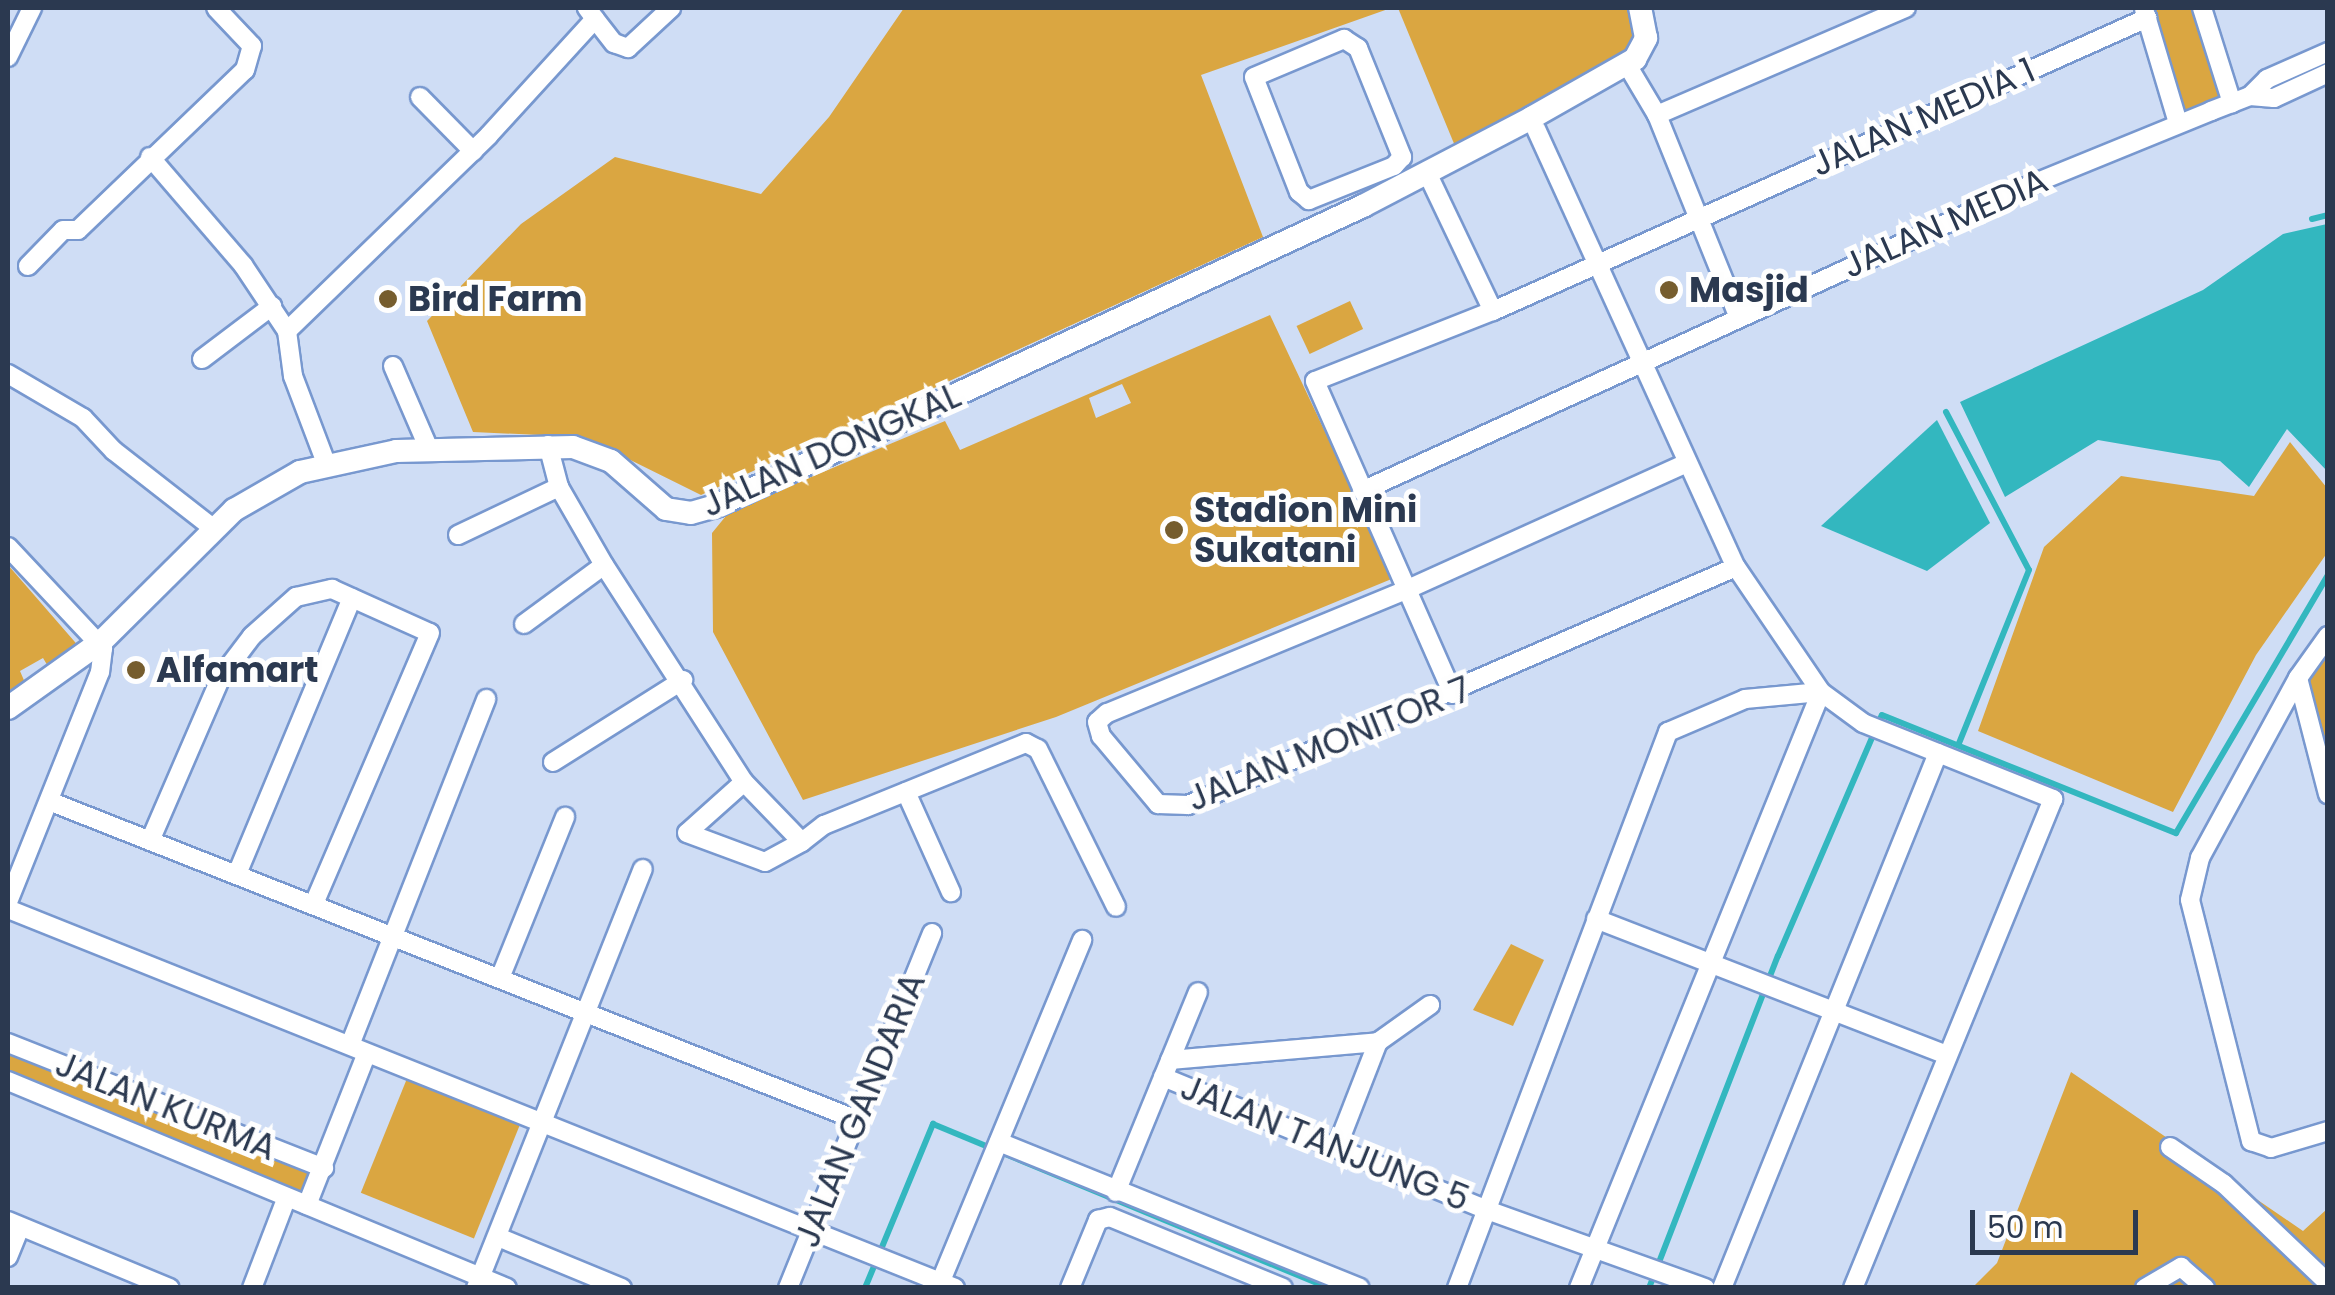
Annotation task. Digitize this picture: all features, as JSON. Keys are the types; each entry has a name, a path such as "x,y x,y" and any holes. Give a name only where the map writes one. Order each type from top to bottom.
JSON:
{"street":[{"path":"8,57 32,8"},
{"path":"28,266 63,230 78,230 150,157 198,119 252,60 248,40 216,8"},
{"path":"286,331 473,151 591,14 614,43 628,48 671,8"},
{"name":"JALAN DONGKAL","path":"8,708 102,641 212,528 255,494 326,463 429,448 548,445 600,454 666,509 702,510 1635,58 1646,38 1641,8"},
{"path":"1658,116 1906,8"},
{"path":"2202,8 2232,103"},
{"path":"2145,13 2178,123"},
{"name":"JALAN MEDIA 1","path":"1362,491 1315,380 1492,311 2145,13"},
{"path":"1344,40 1358,48 1402,157 1357,196 1303,198 1253,81 1258,70 1344,40"},
{"path":"2250,96 2267,79 2328,52"},
{"path":"1632,73 1658,116 1740,318"},
{"path":"2250,96 2274,98 2328,73"},
{"name":"JALAN MEDIA","path":"1362,491 1645,360 2178,123 2250,96"},
{"path":"420,97 473,151"},
{"path":"1536,128 1736,566 1821,692 1871,727 2053,799 1854,1288"},
{"path":"150,157 272,306 286,331 293,376 326,463"},
{"path":"1431,181 1492,311"},
{"path":"202,359 272,306"},
{"path":"393,366 429,448"},
{"path":"8,374 83,418 114,451 212,528"},
{"path":"548,445 559,487 604,566 683,680 744,782 802,842"},
{"path":"1406,590 1687,463"},
{"path":"458,535 559,487"},
{"path":"1362,491 1453,694"},
{"path":"8,547 102,641 100,672 8,906 867,1251 945,1286 995,1151 1082,940"},
{"path":"524,624 604,566"},
{"name":"JALAN MONITOR 7","path":"1406,590 1107,713 1097,722 1101,736 1158,804 1174,808 1453,694 1736,566"},
{"path":"150,840 220,677 252,636 310,589 326,587 430,632 314,904"},
{"path":"237,874 352,598"},
{"path":"2328,636 2298,678 2200,858 2190,900 2251,1141 2272,1148 2328,1131"},
{"path":"2298,678 2328,794"},
{"path":"553,762 683,680"},
{"path":"1457,1288 1668,732 1745,699 1821,692"},
{"path":"1578,1288 1821,692"},
{"path":"308,1204 324,1168 391,933 486,699"},
{"path":"744,782 687,833 766,862 824,825 1032,745 1116,907"},
{"path":"1722,1288 1938,754"},
{"path":"906,792 951,892"},
{"path":"49,801 856,1120"},
{"path":"500,978 565,817"},
{"path":"478,1282 642,870"},
{"path":"1596,920 1947,1055"},
{"name":"JALAN GANDARIA","path":"788,1288 932,933"},
{"path":"1116,1192 1198,992"},
{"path":"1337,1147 1378,1042 1419,1006 1430,1005"},
{"name":"JALAN KURMA","path":"8,1042 324,1168"},
{"path":"1167,1068 1378,1042"},
{"name":"JALAN TANJUNG 5","path":"1167,1068 1337,1147 1488,1210 1705,1288"},
{"name":"JALAN KURMA","path":"8,1081 308,1204 478,1282 507,1288"},
{"path":"2170,1147 2224,1184 2328,1284"},
{"path":"995,1151 1116,1192 1360,1288"},
{"path":"252,1288 288,1197"},
{"path":"1070,1288 1098,1220 1110,1217 1283,1288"},
{"path":"8,1257 14,1224 170,1288"},
{"path":"498,1237 622,1288"},
{"path":"2145,1288 2181,1267 2205,1288"}],"shaded area":[{"path":"904,8 1391,8 1201,75 1263,237 701,495 584,437 473,432 427,321 521,224 615,157 761,194 829,117"},
{"path":"1398,8 1632,8 1638,21 1630,49 1455,146"},
{"path":"2144,8 2202,8 2232,103 2178,123"},
{"path":"2327,224 2327,471 2287,429 2249,487 2220,461 2098,440 2005,497 1960,402 2203,290 2283,234"},
{"path":"1350,301 1363,329 1310,354 1297,326"},
{"path":"1270,315 1394,578 1056,717 803,800 713,632 712,533 730,511 945,421 960,450","holes":["1122,384 1131,403 1096,418 1089,398"]},
{"path":"1937,420 1990,523 1927,571 1821,526"},
{"path":"2290,442 2327,488 2327,553 2256,655 2173,812 1978,731 2044,547 2121,476 2254,496"},
{"path":"8,565 81,649 52,673 43,658 20,671 26,685 8,694"},
{"path":"2327,636 2327,794 2298,678"},
{"path":"1511,944 1544,960 1513,1026 1473,1010"},
{"path":"8,1043 324,1168 307,1205 8,1081"},
{"path":"2071,1072 2303,1231 2327,1209 2327,1287 1972,1288 1997,1263"},
{"path":"408,1076 521,1122 474,1239 361,1193"}],"waterway":[{"path":"2312,219 2328,215"},
{"path":"1946,412 2029,570 1959,743"},
{"path":"1649,1288 1778,956 1882,715 2176,833 2328,575"},
{"path":"865,1288 933,1124 1328,1288"}],"place":[{"name":"Masjid","path":"1669,290"},
{"name":"Bird Farm","path":"388,299"},
{"name":"Stadion Mini Sukatani","path":"1174,530"},
{"name":"Alfamart","path":"136,670"}]}
